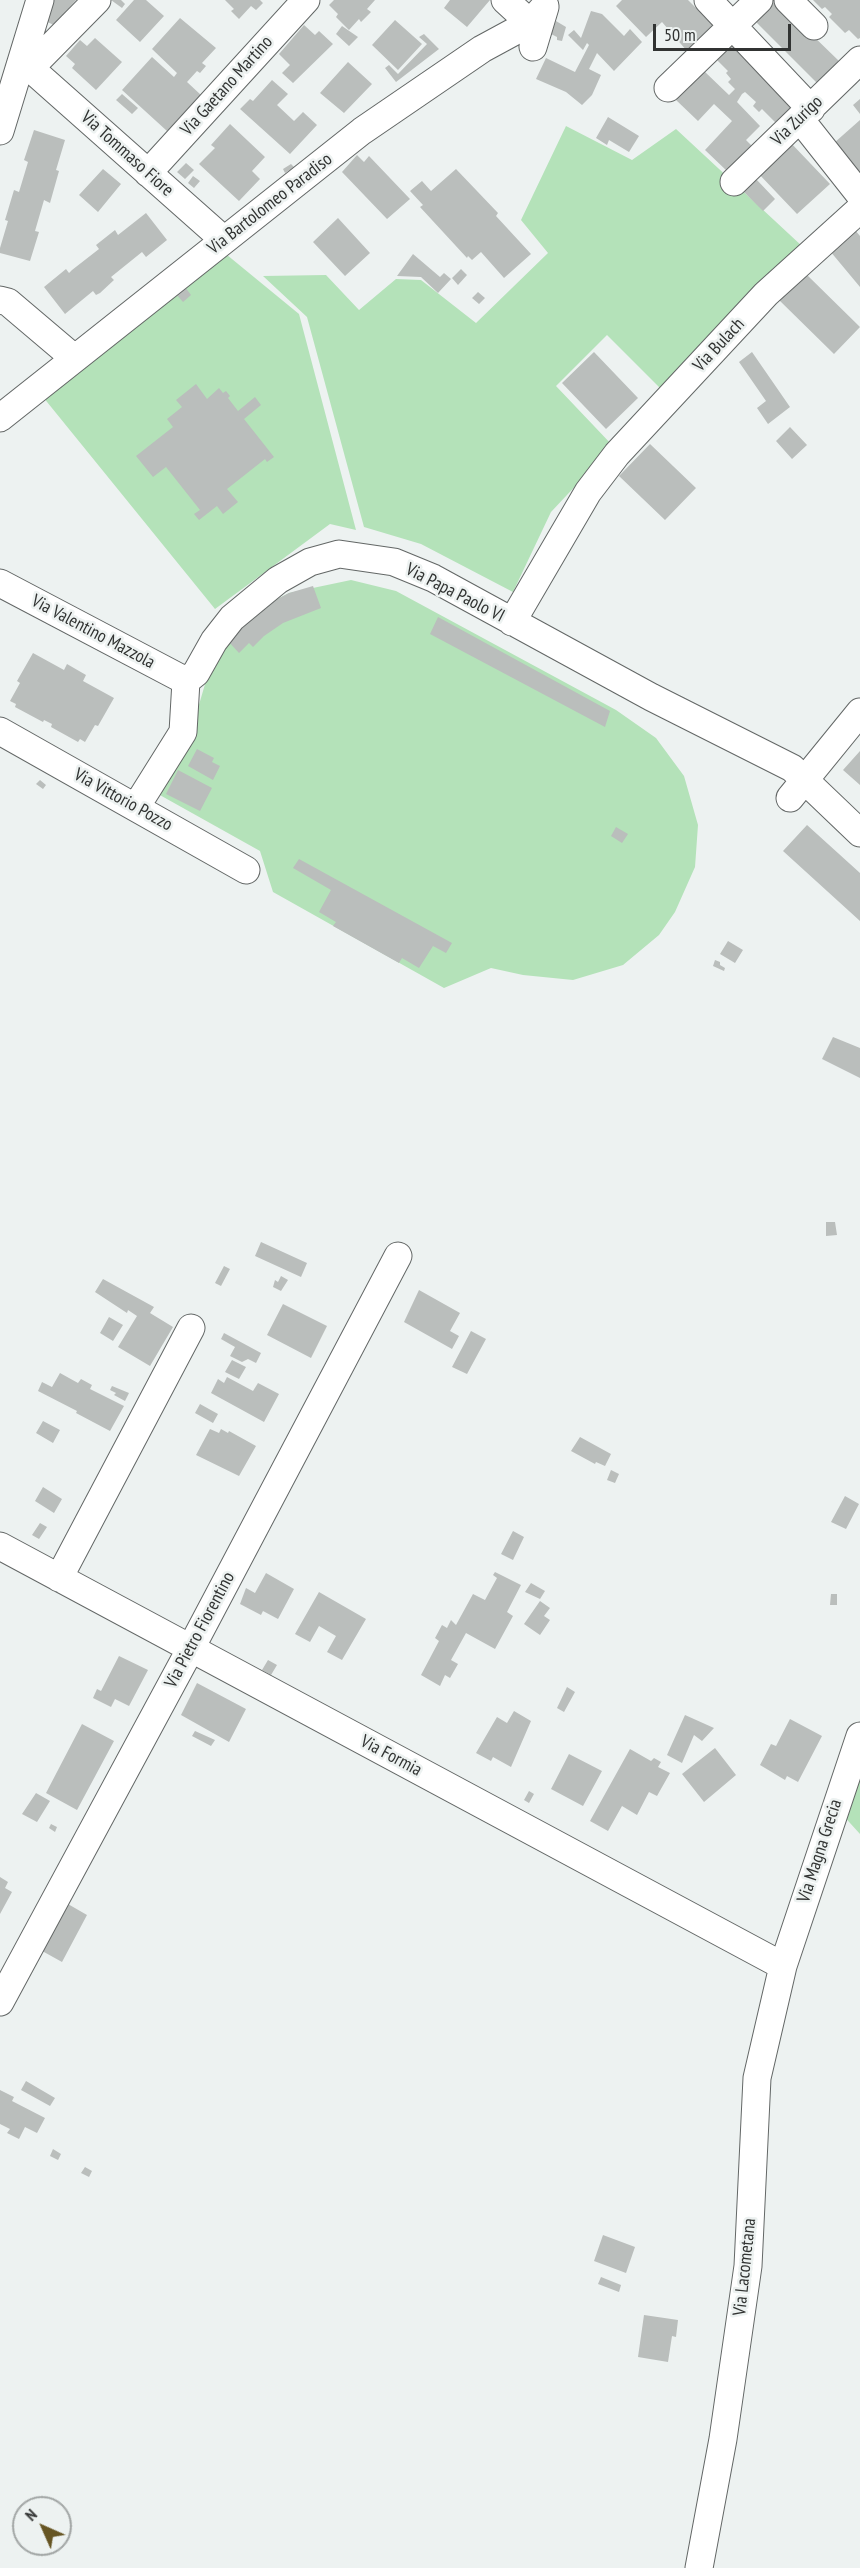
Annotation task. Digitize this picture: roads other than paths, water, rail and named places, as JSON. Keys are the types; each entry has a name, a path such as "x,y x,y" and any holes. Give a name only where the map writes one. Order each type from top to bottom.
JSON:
{"street":[{"path":"0,131 26,66 40,0"},
{"path":"26,66 97,0"},
{"name":"Via Gaetano Martino","path":"148,173 306,0"},
{"path":"505,0 539,19"},
{"path":"708,0 733,25 805,114 860,195"},
{"path":"668,88 759,0"},
{"path":"788,0 814,26"},
{"name":"Via Bartolomeo Paradiso","path":"1,418 362,131 482,49 539,19"},
{"name":"Via Zurigo","path":"734,182 860,60"},
{"name":"Via Tommaso Fiore","path":"26,66 224,240"},
{"name":"Via Bulach","path":"512,622 588,492 616,454 766,294 860,209"},
{"path":"0,300 8,302 74,358"},
{"name":"Via Papa Paolo VI","path":"186,681 196,673 220,634 250,602 278,580 310,562 339,554 394,562 432,578 651,697 792,768 797,789 860,833"},
{"name":"Via Valentino Mazzola","path":"0,582 186,681"},
{"path":"136,807 183,732 186,681"},
{"path":"797,789 860,712"},
{"name":"Via Vittorio Pozzo","path":"0,731 246,870"},
{"name":"Via Pietro Fiorentino","path":"0,2002 398,1256"},
{"path":"59,1578 191,1328"},
{"name":"Via Formia","path":"0,1546 783,1966"},
{"name":"Via Magna Grecia","path":"783,1966 860,1736"},
{"name":"Via Lacometana","path":"699,2568 723,2439 748,2266 757,2078 783,1966"}]}
